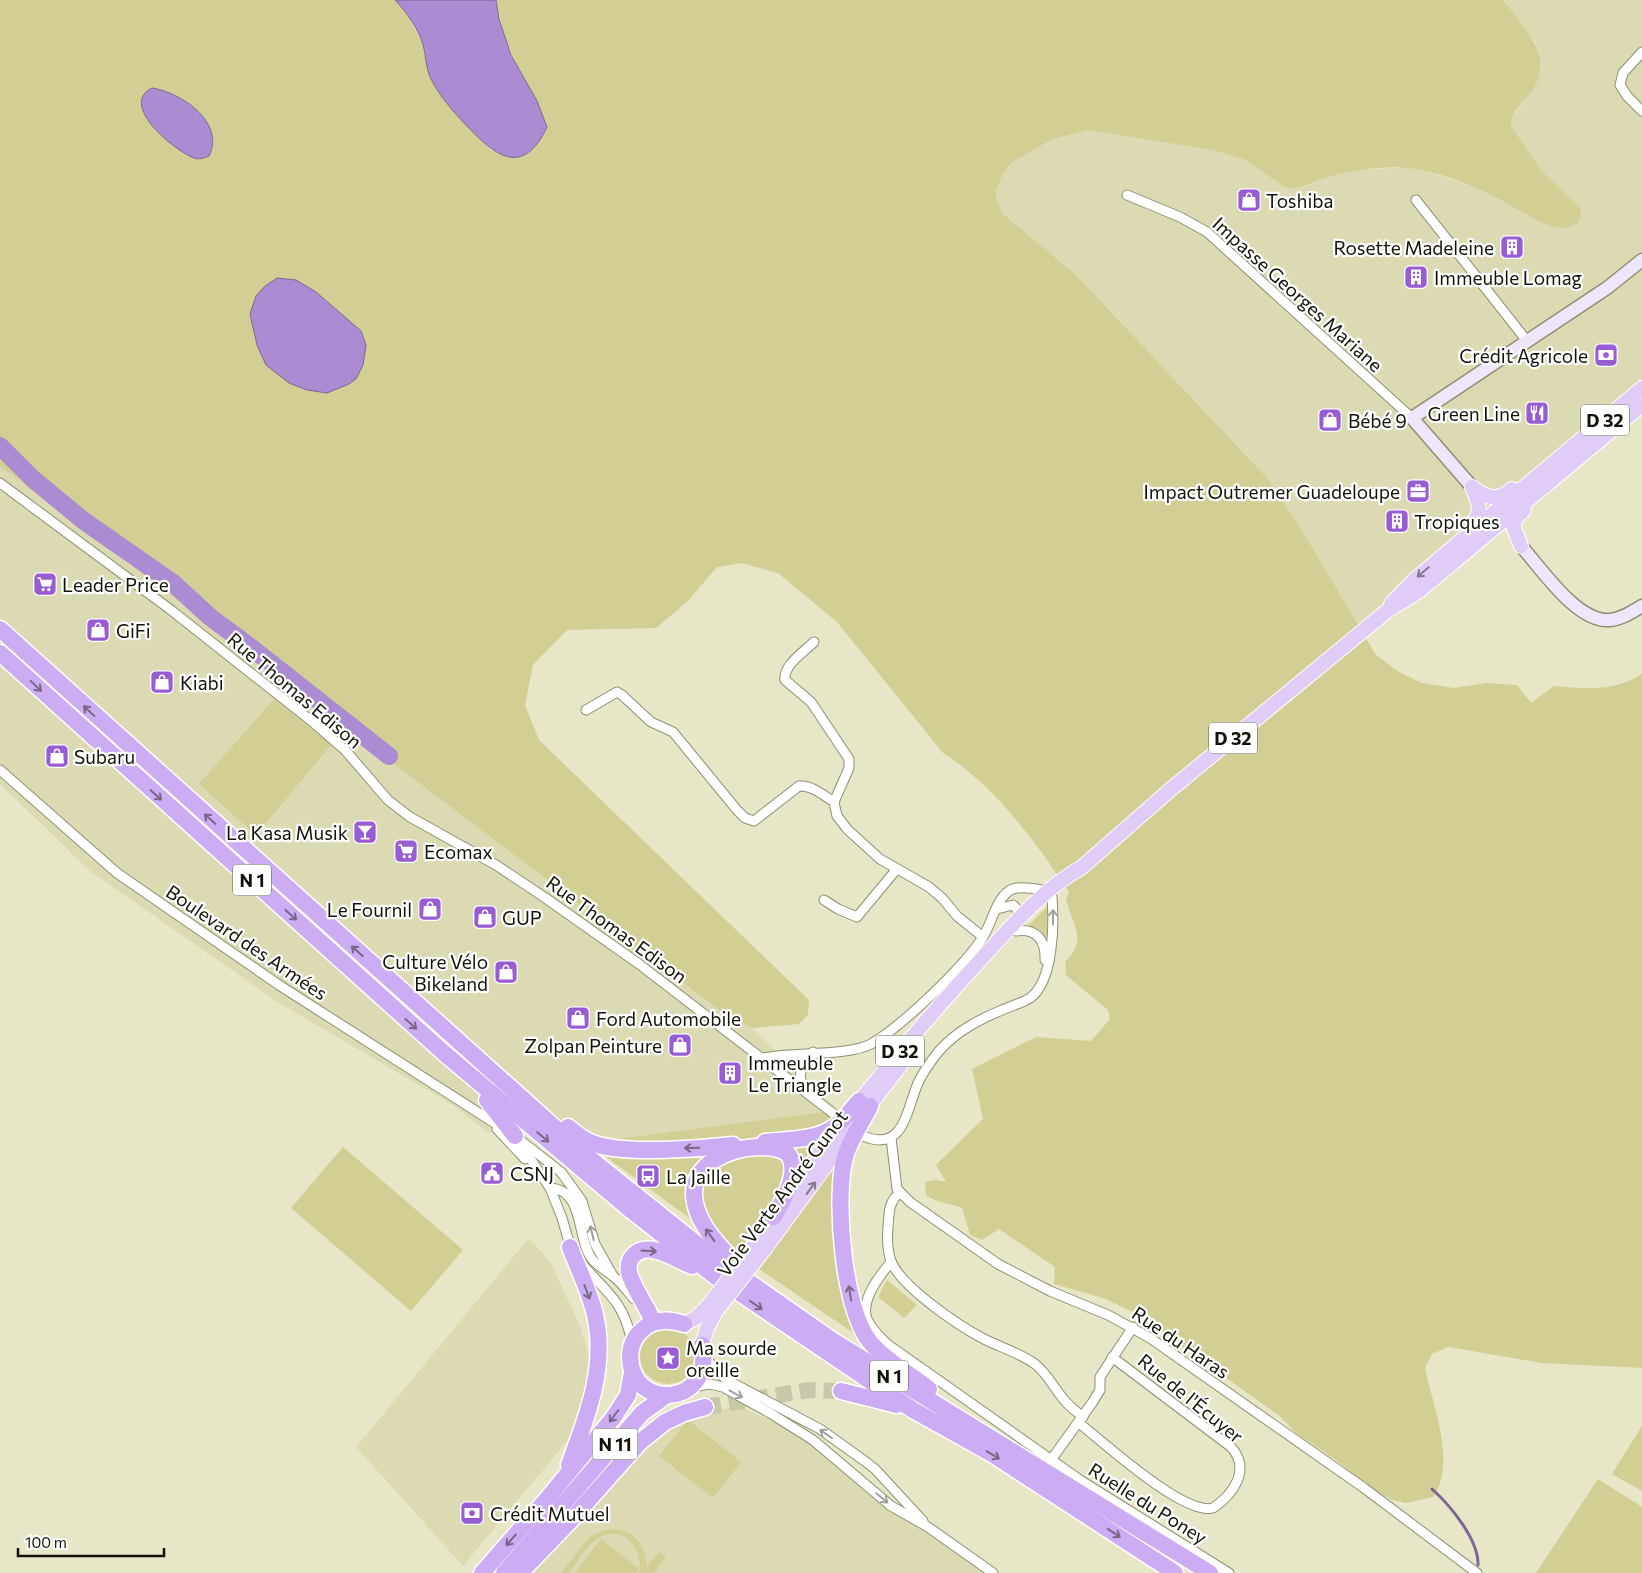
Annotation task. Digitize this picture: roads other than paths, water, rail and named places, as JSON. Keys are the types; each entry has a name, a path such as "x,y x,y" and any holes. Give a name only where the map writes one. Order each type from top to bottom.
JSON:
{"highway":[{"name":"N 1","path":"2,631 589,1158 645,1204 766,1295 882,1371 1210,1573"},
{"name":"N 1","path":"0,653 445,1054 632,1211 716,1277 907,1407 992,1454 1175,1573"},
{"path":"459,1042 514,1082 583,1140 598,1146 636,1149 715,1147 813,1136 834,1128 864,1104"},
{"path":"445,1054 498,1112 515,1136"},
{"path":"864,1104 847,1151 840,1186 850,1296 856,1318 871,1343 934,1394"},
{"path":"774,1217 788,1188 793,1170 790,1156 784,1150 765,1147 735,1151 720,1155 701,1170 694,1184 697,1212 720,1248 736,1263 777,1293 1081,1489 1087,1496"},
{"path":"565,1476 590,1405 598,1361 598,1331 595,1314 570,1247"},
{"path":"654,1318 629,1273 631,1258 639,1251 652,1250 665,1254 716,1277"},
{"path":"654,1318 632,1343 630,1352 632,1372 646,1389 667,1395 676,1394 690,1388 702,1372 704,1350"},
{"path":"654,1318 684,1324"},
{"name":"N 11","path":"482,1573 565,1476 624,1403 631,1386 632,1372"},
{"path":"841,1391 907,1407"},
{"name":"N 11","path":"504,1573 642,1413 667,1395"},
{"path":"520,1573 571,1520 640,1442 665,1422 684,1412 705,1407"}],"main road":[{"name":"Voie Verte André Gunot","path":"1571,457 1642,388"},
{"name":"Voie Verte André Gunot","path":"684,1324 712,1309 933,1013 991,944 1017,926 1069,874 1081,868 1170,790 1387,610 1396,597 1412,581 1456,551 1571,457 1642,405"},
{"path":"1472,487 1488,497 1500,497 1552,458 1571,457 1569,472 1516,518 1514,530 1521,546"},
{"path":"1456,551 1479,514 1478,502 1472,487"},
{"path":"1456,551 1494,535 1506,536 1521,546"},
{"name":"Voie Verte André Gunot","path":"760,1247 774,1217 801,1177 864,1104"},
{"name":"Voie Verte André Gunot","path":"704,1350 712,1309"}],"street":[{"path":"1642,52 1623,73 1620,86 1642,111"},
{"name":"Impasse Georges Mariane","path":"1127,196 1180,216 1207,232 1412,418"},
{"path":"1416,200 1527,341"},
{"path":"1472,487 1412,418 1619,280 1642,260"},
{"name":"Rue Thomas Edison","path":"0,484 171,610 314,723 345,750 388,800 410,817 496,865 544,897 639,964 834,1114"},
{"path":"1521,546 1566,597 1588,615 1611,620 1642,606"},
{"path":"814,642 787,668 784,674 785,680 811,702 849,759 849,768 834,802 837,816 848,830 880,859 929,888 942,898 957,916 991,944"},
{"path":"586,710 610,694 617,692 622,695 651,722 673,732 745,818 754,821 799,786 807,785 834,802"},
{"name":"Boulevard des Armées","path":"0,770 117,873 284,988 515,1136 562,1172 575,1188 587,1212 595,1244 613,1276"},
{"path":"824,900 856,917 896,870"},
{"path":"763,1058 850,1050 869,1045 879,1039 930,995 956,969 991,944 997,909 1004,895 1011,889 1051,894 1051,950 1039,987 1029,998 978,1020 946,1044 925,1070 904,1121 897,1133 891,1138 881,1141 863,1136"},
{"path":"997,909 1013,905 1018,910 1017,926 1032,932 1043,942 1045,971"},
{"path":"808,1093 799,1076 801,1068 813,1052"},
{"name":"Boulevard des Armées","path":"490,1121 543,1178"},
{"path":"515,1136 550,1188 562,1218 570,1247 579,1261 620,1306 628,1321 632,1343"},
{"path":"891,1138 895,1179 900,1193 894,1198 890,1207 887,1242 891,1262"},
{"path":"550,1188 559,1188 569,1196 588,1253 593,1261 613,1276 654,1318"},
{"name":"Rue du Haras","path":"900,1193 998,1264 1050,1291 1133,1327 1364,1488 1477,1573"},
{"path":"562,1218 581,1228"},
{"name":"Rue de l'Écuyer","path":"891,1262 908,1284 945,1314 981,1338 1038,1367 1081,1420 1170,1495 1196,1507 1213,1508 1238,1482 1240,1463 1231,1447 1112,1356"},
{"name":"Ruelle du Poney","path":"891,1262 880,1274 866,1305 866,1317 873,1330 887,1344 1051,1460 1229,1573"},
{"path":"1051,1460 1081,1420 1100,1390 1100,1377 1112,1356 1133,1327"},
{"path":"704,1350 714,1368 727,1380 820,1429 875,1468 928,1527"},
{"path":"690,1388 710,1384 723,1387 813,1440 891,1506 928,1527 993,1573"},
{"path":"859,1478 857,1465 866,1462"},
{"path":"859,1478 870,1481 875,1474 875,1468"}],"waterway":[{"path":"0,446 33,479 84,521 173,583 210,617 389,756"},
{"path":"1432,1489 1455,1513 1469,1534 1477,1555 1478,1565"}],"tunnel":[{"path":"705,1407 809,1390 841,1391"}],"place":[{"name":"Toshiba","path":"1249,200"},
{"name":"Rosette Madeleine","path":"1512,247"},
{"name":"Immeuble Lomag","path":"1416,277"},
{"name":"Crédit Agricole","path":"1606,355"},
{"name":"Green Line","path":"1537,413"},
{"name":"Bébé 9","path":"1330,420"},
{"name":"Impact Outremer Guadeloupe","path":"1418,491"},
{"name":"Tropiques","path":"1397,521"},
{"name":"Leader Price","path":"45,584"},
{"name":"GiFi","path":"98,630"},
{"name":"Kiabi","path":"162,682"},
{"name":"Subaru","path":"57,756"},
{"name":"La Kasa Musik","path":"365,832"},
{"name":"Ecomax","path":"406,851"},
{"name":"Le Fournil","path":"430,909"},
{"name":"GUP","path":"485,917"},
{"name":"Culture Vélo Bikeland","path":"506,972"},
{"name":"Ford Automobile","path":"578,1018"},
{"name":"Zolpan Peinture","path":"680,1045"},
{"name":"Immeuble Le Triangle","path":"730,1073"},
{"name":"CSNJ","path":"492,1173"},
{"name":"La Jaille","path":"648,1176"},
{"name":"Ma sourde oreille","path":"668,1358"},
{"name":"Crédit Mutuel","path":"472,1513"}]}
